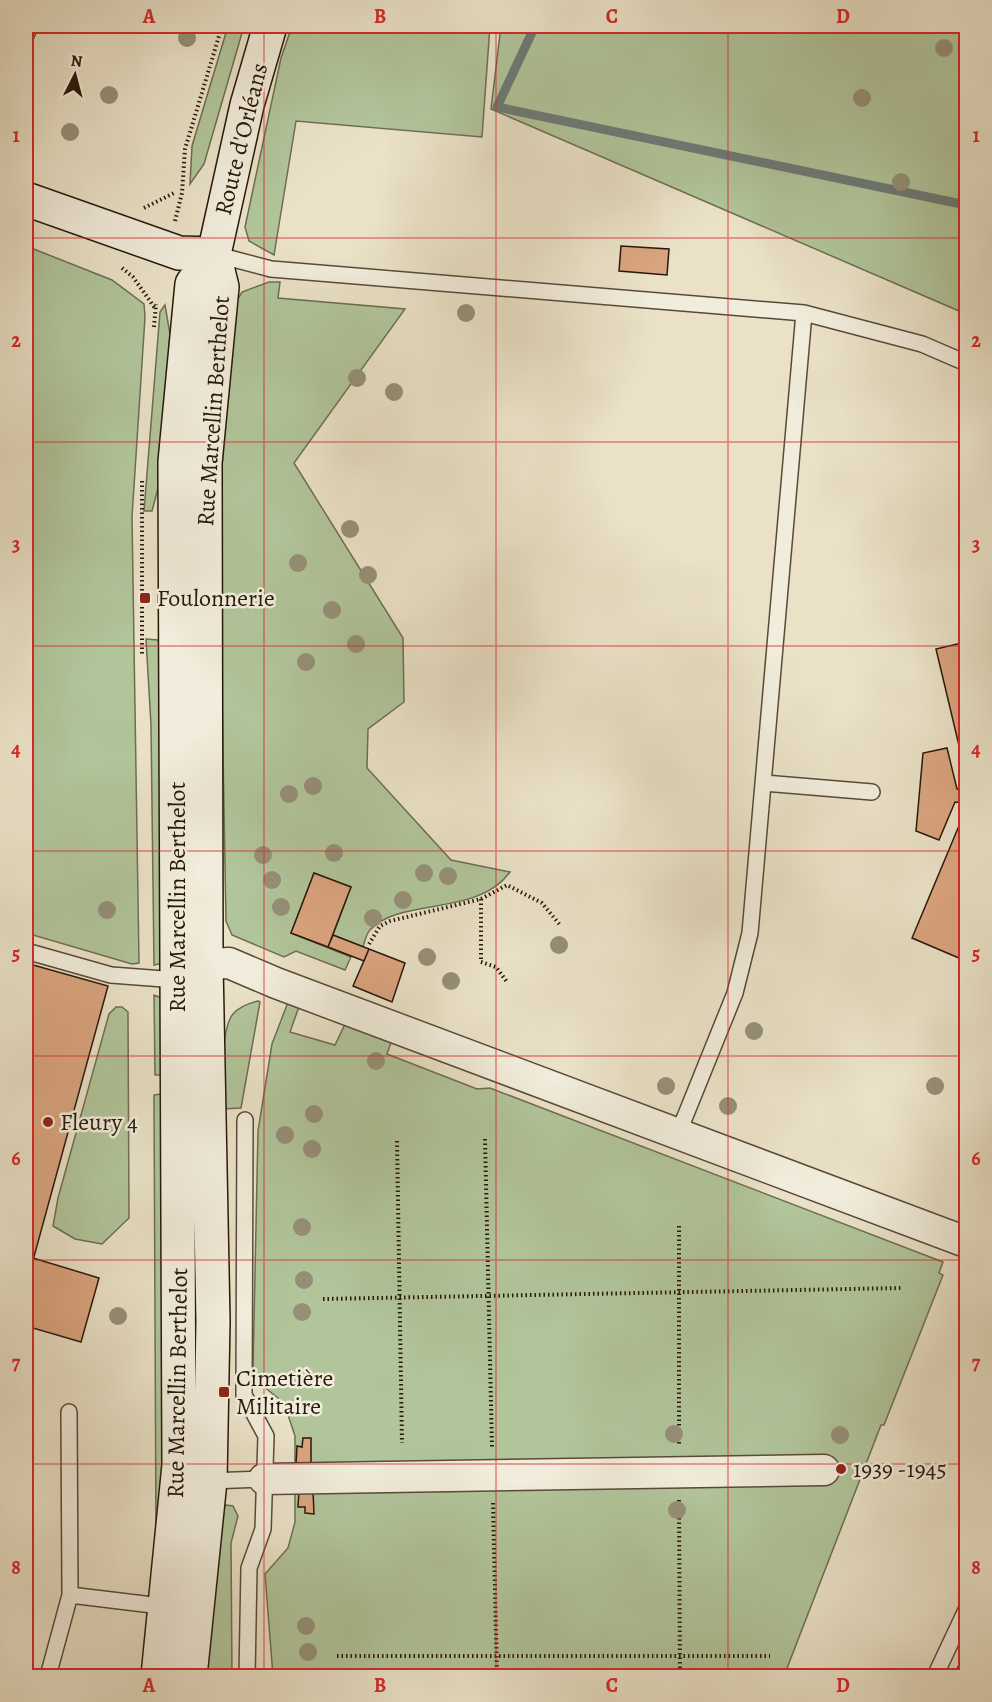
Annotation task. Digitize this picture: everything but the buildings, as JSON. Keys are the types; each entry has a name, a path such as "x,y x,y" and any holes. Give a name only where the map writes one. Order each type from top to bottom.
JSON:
{"main road":[{"name":"Route d'Orléans","path":"214,254 247,105 270,26"},
{"path":"26,199 178,253 214,254"},
{"name":"Rue Marcellin Berthelot","path":"190,1677 210,1481 213,1321 206,964 205,463 222,287 214,254"},
{"name":"Rue Marcellin Berthelot","path":"158,1677 175,1615 179,1465 174,462 192,284 214,254"}],"street":[{"path":"206,964 229,963 966,1242"},
{"path":"264,1479 824,1470"}],"lane":[{"path":"26,35 30,26"},
{"path":"214,254 271,269 804,313 922,344 966,363"},
{"path":"678,1134 735,993 750,933 804,313"},
{"path":"764,783 872,792"},
{"path":"26,951 111,975 177,980"},
{"path":"245,1120 244,1395 266,1436 263,1529 249,1568 247,1677"},
{"path":"48,1677 70,1595 69,1412"},
{"path":"210,1481 264,1479"},
{"path":"70,1595 175,1615 177,1677"},
{"path":"934,1677 966,1610"}],"path":[{"path":"180,197 185,149 222,26"},
{"path":"369,944 374,933 390,921 481,899 507,885 543,903 560,925"},
{"path":"481,899 483,907 481,962 496,968 507,982"},
{"path":"485,1140 497,1677"},
{"path":"397,1141 402,1443"},
{"path":"323,1299 901,1288"},
{"path":"337,1656 770,1656"}],"green space":[{"path":"228,26 244,26 204,164 190,184 192,146"},
{"path":"292,26 490,26 482,137 296,121 274,255 249,241 245,227 281,58"},
{"path":"501,26 966,26 966,314 491,109"},
{"path":"26,246 112,280 144,304 132,517 139,963 132,964 26,933"},
{"path":"269,282 280,282 278,298 405,309 294,463 403,638 404,702 368,729 367,768 451,860 510,872 496,886 479,895 400,913 383,920 369,932 363,947 333,935 351,887 314,873 291,933 351,957 345,970 296,951 284,957 232,935 226,921 219,526 225,410 235,304 242,292"},
{"path":"165,305 170,334 161,477 152,511 144,511 160,312"},
{"path":"146,639 158,640 165,670 168,962 154,965 151,725"},
{"path":"154,995 169,1001 169,1075 155,1075"},
{"path":"290,997 301,1001 290,1032 335,1045 346,1022 392,1040 387,1054 477,1089 490,1088 943,1262 939,1273 943,1275 884,1425 881,1425 784,1676 273,1676 265,1574 288,1548 295,1522 295,1436 284,1403 263,1386 253,1369 258,1131 272,1044"},
{"path":"260,1002 241,1108 222,1109 224,1046 229,1022 238,1009"},
{"path":"116,1007 122,1007 128,1012 129,1218 102,1244 75,1239 53,1226 58,1198 109,1014"},
{"path":"169,1093 170,1477 156,1538 154,1095"},
{"path":"226,1505 233,1506 238,1516 231,1543 232,1676 207,1676 222,1510"}],"waterway":[{"path":"535,26 497,107 966,205"}],"place":[{"name":"Foulonnerie","path":"145,598"},
{"name":"Fleury 4","path":"48,1122"},
{"name":"Cimetière Militaire","path":"224,1392"},
{"name":"1939 -1945","path":"841,1469"}]}
